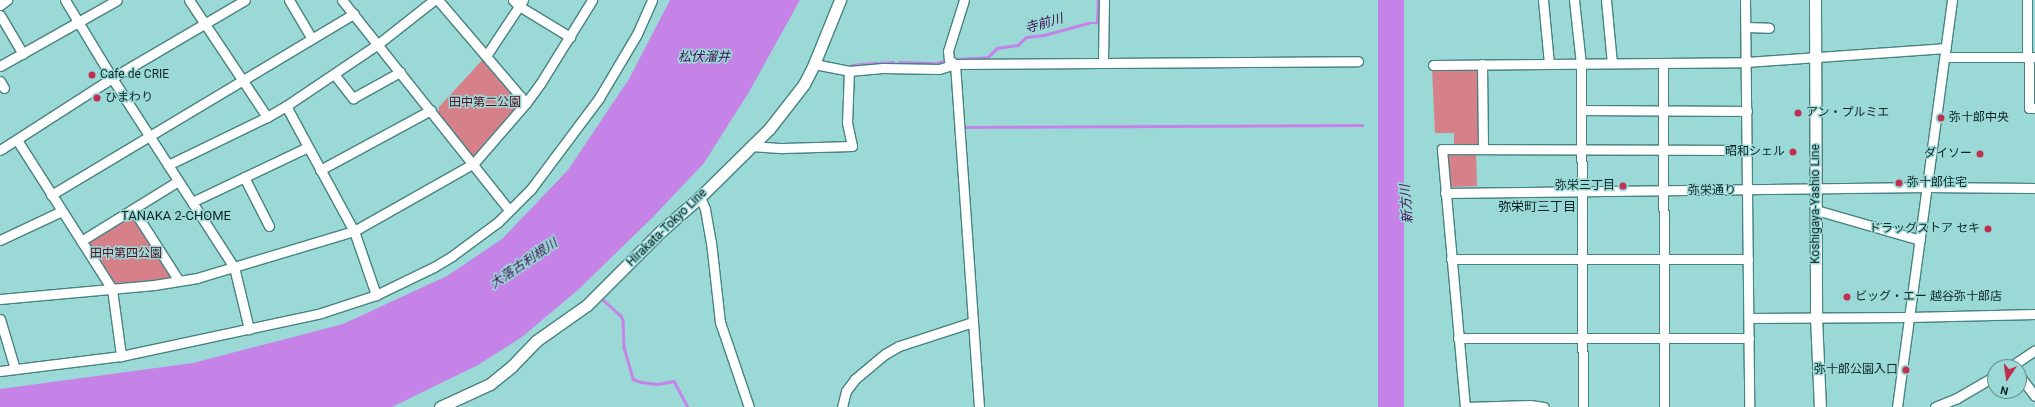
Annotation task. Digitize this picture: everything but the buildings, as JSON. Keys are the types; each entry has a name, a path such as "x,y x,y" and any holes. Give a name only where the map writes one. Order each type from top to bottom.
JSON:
{"main road":[{"name":"Hirakata-Tokyo Line","path":"440,407 478,390 502,376 536,341 587,305 661,231 700,197 769,129 804,84 814,64 840,0"},
{"name":"Koshigaya-Yashio Line","path":"1815,0 1816,317 1820,407"}],"street":[{"path":"0,5 7,0"},
{"path":"65,0 112,78 234,267 249,329"},
{"path":"0,66 117,0"},
{"path":"190,0 268,117"},
{"path":"0,150 112,78 245,0"},
{"path":"289,0 312,39"},
{"path":"342,0 474,163 509,210"},
{"path":"168,165 268,117 286,106 378,44 434,0"},
{"path":"438,0 526,103"},
{"path":"0,299 112,289 178,281 234,267 354,231 474,163 526,103 570,37 592,0"},
{"path":"0,371 121,356 321,313 376,295 414,278 452,256 498,222 531,189 599,98 637,34 652,0"},
{"path":"955,64 949,60 948,51 964,0"},
{"path":"1103,62 1104,0"},
{"path":"1543,0 1549,64"},
{"path":"1574,0 1581,64 1583,407"},
{"path":"1606,0 1612,63"},
{"path":"1745,0 1749,407"},
{"path":"1897,407 1952,0"},
{"path":"2027,0 2030,57 2029,108 2035,108"},
{"path":"486,56 518,2 570,37"},
{"path":"51,195 354,14"},
{"path":"0,15 23,54"},
{"path":"1746,27 1769,28"},
{"path":"1433,65 1746,62 1816,57 1945,52 2030,57"},
{"path":"814,64 849,71 882,68 939,69 955,64 1358,61"},
{"path":"1663,63 1664,407"},
{"path":"955,64 979,407"},
{"path":"1482,64 1483,149"},
{"path":"751,146 783,148 852,146 847,123 849,71"},
{"path":"334,74 353,98 400,72"},
{"path":"286,106 354,231 376,295"},
{"path":"320,170 431,110"},
{"path":"1581,110 1747,111"},
{"path":"17,140 112,289 121,356"},
{"path":"192,202 308,147"},
{"path":"1544,407 1530,405 1465,407 1442,149 1747,150"},
{"path":"244,178 269,226"},
{"path":"81,241 178,181"},
{"name":"弥栄通り","path":"1445,193 1927,187 2035,188"},
{"path":"700,197 705,209 711,242 720,322 749,407"},
{"path":"134,209 178,281"},
{"path":"1816,210 1920,240"},
{"path":"0,240 62,211"},
{"path":"1451,259 1748,259"},
{"path":"1749,318 1909,317 2035,314"},
{"path":"0,319 15,368"},
{"path":"842,407 846,391 855,379 885,354 899,346 973,322"},
{"path":"1458,338 1749,338"},
{"path":"2022,359 2035,350"},
{"path":"1936,407 1957,398 1987,381"},
{"path":"2027,386 2035,396"}],"green space":[{"name":"田中第二公園","path":"486,56 526,103 474,163 438,113 439,107"},
{"path":"1432,68 1476,68 1479,71 1479,145 1454,145 1454,133 1435,133"},
{"path":"1448,152 1476,152 1477,186 1451,187 1448,185 1446,155"},
{"name":"田中第四公園","path":"133,209 179,281 112,289 81,241"}],"water":[{"name":"松伏溜井","path":"670,0 800,0 749,92 704,163 654,216 579,289 522,337 478,365 392,407 0,407 0,389 193,363 343,324 447,276 502,239 568,170 629,79"},
{"path":"1378,0 1404,0 1404,407 1378,407"}],"waterway":[{"name":"寺前川","path":"954,59 988,57 997,48 1018,45 1026,37 1044,35 1088,23 1097,23 1098,0"},
{"name":"寺前川","path":"899,62 937,63 944,61"},
{"name":"寺前川","path":"879,63 893,62"},
{"name":"寺前川","path":"852,65 876,63"},
{"path":"962,127 1362,125"},
{"path":"600,297 621,316 623,320 624,347 633,379 641,382 657,384 674,381 688,407"}],"place":[{"name":"Cafe de CRIE","path":"92,75"},
{"name":"ひまわり","path":"97,98"},
{"name":"アン・プルミエ","path":"1798,113"},
{"name":"弥十郎中央","path":"1941,118"},
{"name":"昭和シェル","path":"1793,152"},
{"name":"ダイソー","path":"1980,154"},
{"name":"弥十郎住宅","path":"1899,183"},
{"name":"弥栄三丁目","path":"1623,186"},
{"name":"ドラッグストア セキ","path":"1988,229"},
{"name":"ビッグ・エー 越谷弥十郎店","path":"1847,297"},
{"name":"弥十郎公園入口","path":"1906,370"}],"district":[{"name":"弥栄町三丁目","path":"1537,207"},
{"name":"TANAKA 2-CHOME","path":"176,216"}],"water label":[{"name":"新方川","path":"1407,204"},
{"name":"大落古利根川","path":"524,264"}]}
